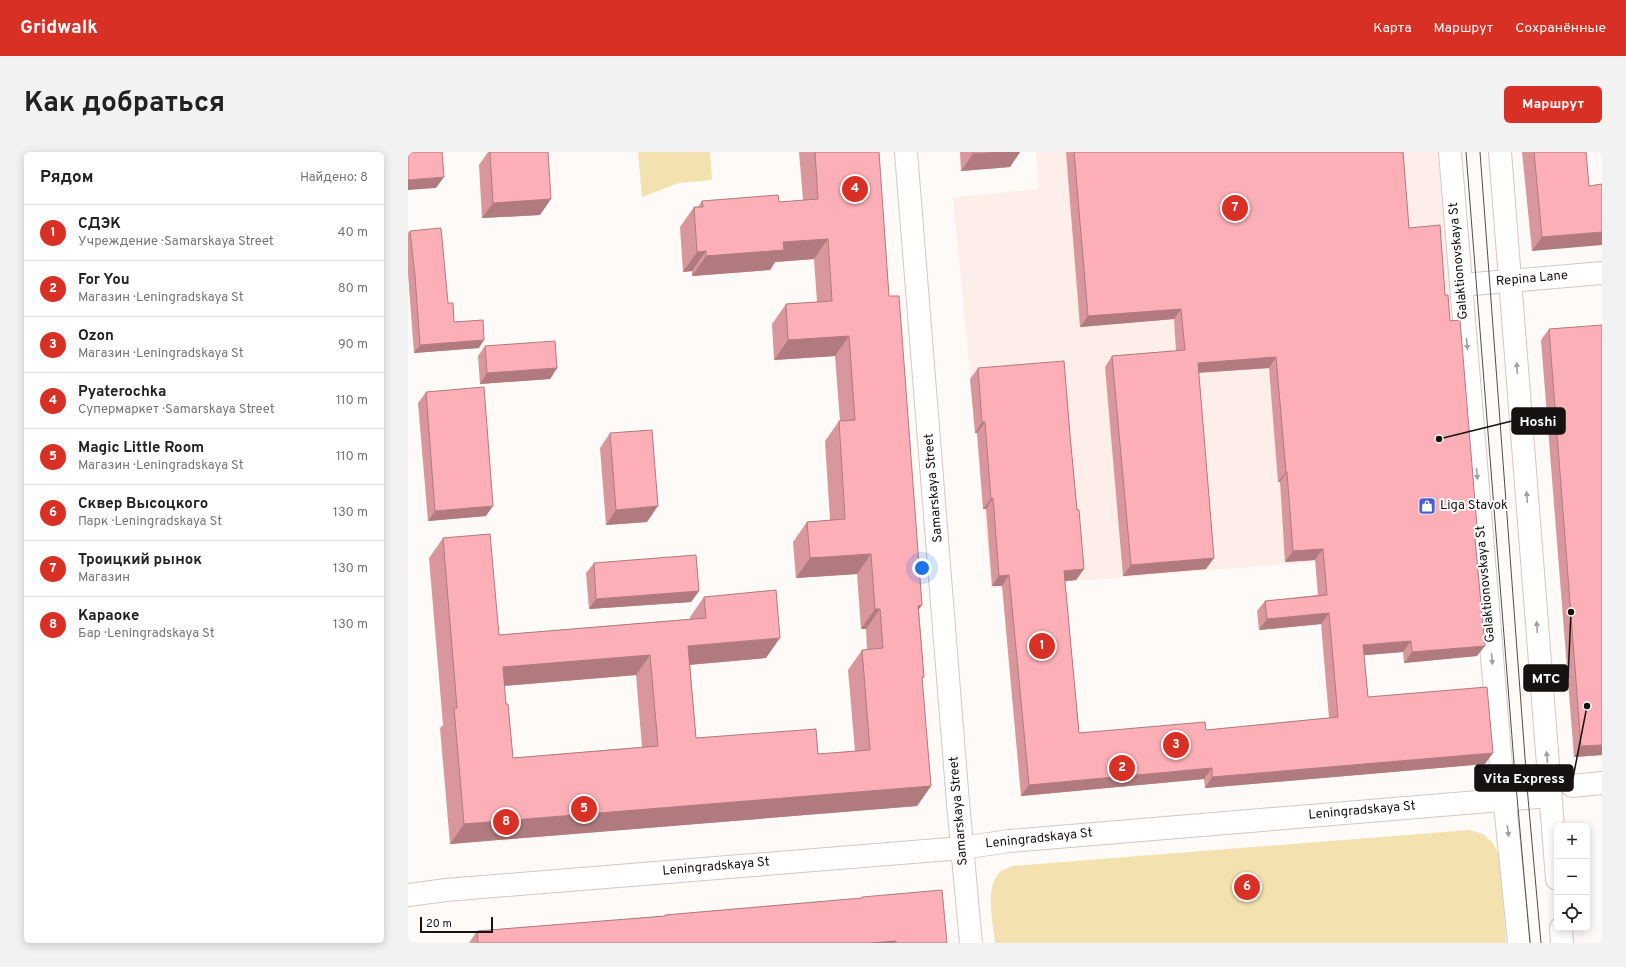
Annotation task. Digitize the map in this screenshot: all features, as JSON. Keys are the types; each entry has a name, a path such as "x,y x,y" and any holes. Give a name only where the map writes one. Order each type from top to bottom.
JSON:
{"main road":[{"name":"Samarskaya Street","path":"906,152 971,943"},
{"name":"Galaktionovskaya St","path":"1450,152 1504,800 1510,841 1519,943"},
{"path":"1500,152 1555,859"},
{"name":"Repina Lane","path":"1462,285 1602,273"},
{"path":"1572,786 1602,783"},
{"name":"Leningradskaya St","path":"408,895 962,848 1009,841 1550,796"},
{"path":"1561,931 1562,943"}],"shaded area":[{"path":"638,152 710,152 712,180 679,183 642,197"},
{"path":"1036,152 1438,152 1472,549 991,588 953,197 1039,189"},
{"path":"1470,830 1483,834 1492,842 1500,856 1506,943 995,943 991,905 993,885 996,877 1001,871 1013,866"}],"building":[{"path":"408,152 442,152 444,177 408,180"},
{"path":"490,152 548,152 551,199 493,203"},
{"path":"815,152 879,152 889,296 899,296 922,605 918,606 931,786 464,824 454,708 457,708 443,538 490,534 499,635 706,618 704,597 776,590 780,638 688,646 696,738 816,729 818,754 870,750 862,650 883,648 880,609 875,609 871,554 810,558 807,522 845,519 839,421 855,420 849,336 788,340 786,304 832,301 828,239 783,242 784,250 706,256 706,251 697,252 694,207 703,207 702,201 778,195 779,202 818,199","holes":["650,655 658,746 513,758 503,667"]},
{"path":"973,152 1002,152 973,154"},
{"path":"1074,152 1403,152 1409,228 1440,225 1445,295 1448,295 1450,321 1460,320 1478,538 1475,539 1485,646 1412,652 1411,641 1363,645 1368,697 1487,687 1493,753 1212,777 1212,768 1029,785 1009,575 999,576 993,498 991,499 985,422 982,422 978,368 1064,361 1077,510 1079,510 1084,569 1064,571 1079,733 1205,722 1206,730 1338,717 1329,613 1267,619 1265,601 1327,595 1323,549 1293,551 1276,357 1198,363 1214,558 1131,565 1112,356 1185,350 1181,309 1088,316"},
{"path":"1534,152 1586,152 1589,186 1602,184 1602,232 1542,237"},
{"path":"441,228 448,303 453,303 454,322 483,320 484,340 420,345 410,231"},
{"path":"1602,325 1602,745 1581,746 1549,329"},
{"path":"555,341 557,368 487,373 485,346"},
{"path":"484,387 493,506 435,511 426,392"},
{"path":"652,430 658,506 616,510 610,433"},
{"path":"696,555 699,591 596,599 594,563"},
{"path":"942,890 947,943 896,943 896,941 870,943 478,943 477,931 665,916"}],"tram line":[{"path":"1466,152 1514,763 1530,943"},
{"path":"1480,152 1528,798 1541,943"}],"place":[{"name":"Pyaterochka","path":"855,189"},
{"name":"Троицкий рынок","path":"1235,208"},
{"name":"Hoshi","path":"1439,439"},
{"name":"Liga Stavok","path":"1427,506"},
{"name":"МТС","path":"1571,612"},
{"name":"СДЭК","path":"1042,646"},
{"name":"Vita Express","path":"1587,706"},
{"name":"Ozon","path":"1176,745"},
{"name":"For You","path":"1122,768"},
{"name":"Magic Little Room","path":"584,809"},
{"name":"Караоке","path":"506,822"},
{"name":"Сквер Высоцкого","path":"1247,887"}]}
